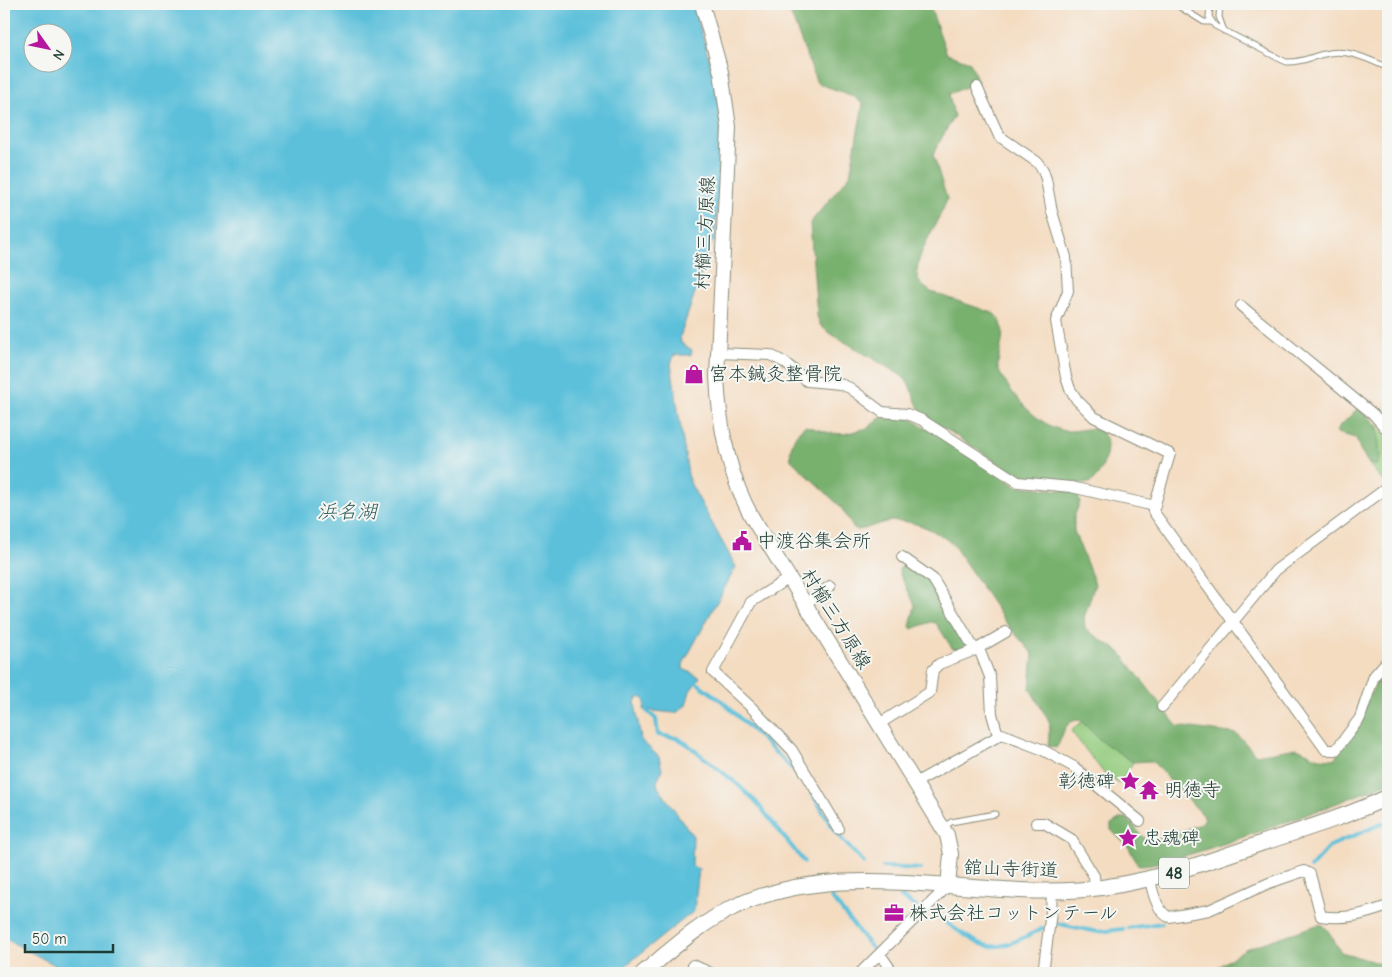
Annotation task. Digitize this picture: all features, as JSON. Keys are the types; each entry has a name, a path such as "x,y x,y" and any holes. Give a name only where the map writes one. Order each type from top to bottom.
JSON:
{"main road":[{"name":"村櫛三方原線","path":"702,4 722,72 729,127 718,352 719,413 730,468 744,503 942,828 951,848 948,886"},
{"name":"舘山寺街道","path":"642,973 685,938 715,917 766,894 801,886 835,882 1052,891 1095,888 1150,878 1193,867 1331,820 1388,797"}],"street":[{"path":"977,87 999,136 1037,162 1046,179 1052,212 1066,258 1068,292 1056,321 1066,378 1070,389 1080,404 1094,416 1170,454 1153,511 1326,750 1336,750 1360,718 1374,676 1388,660"},
{"path":"1241,306 1373,414 1388,431"},
{"path":"718,352 770,355 784,362 807,381 840,384 850,388 882,412 907,414 922,420 1018,482 1071,487 1155,506"},
{"path":"1162,707 1276,570 1388,487"},
{"path":"902,557 933,579 977,649 990,677 992,714 998,735"},
{"path":"789,578 751,602 713,672 767,729 798,758 839,829"},
{"path":"805,604 830,586"},
{"path":"879,724 930,692 934,670 939,664 977,649 1006,632"},
{"path":"915,783 998,735 1007,735 1037,747 1070,764 1140,821"},
{"path":"1036,822 1044,823 1071,839 1094,876 1095,888"},
{"path":"1150,878 1152,891 1163,913 1170,917 1209,910 1269,883 1304,871 1310,874 1321,916 1335,918 1356,916 1388,906"},
{"path":"860,973 948,886"},
{"path":"1043,973 1052,891"},
{"path":"880,954 893,973"},
{"path":"693,965 711,973"}],"lane":[{"path":"1176,4 1204,22 1211,22 1224,31 1286,62 1297,62 1324,54 1343,52 1361,56 1388,68"},
{"path":"1210,4 1211,22"},
{"path":"1220,4 1219,17 1224,31"},
{"path":"942,828 951,822 995,814"}],"green space":[{"path":"787,4 929,4 947,54 970,62 978,82 949,94 954,116 933,154 947,199 923,249 917,269 918,278 931,292 993,313 999,319 1003,332 998,369 1010,389 1036,417 1056,428 1067,431 1093,429 1105,436 1107,442 1106,456 1101,470 1094,480 1079,484 1020,477 925,416 902,376 828,332 820,325 817,316 810,223 850,175 863,104 853,96 817,83"},
{"path":"1357,409 1361,410 1377,425 1380,456 1377,465 1369,464 1361,452 1356,438 1337,433 1337,429"},
{"path":"899,417 913,420 1016,486 1070,491 1077,494 1080,502 1074,517 1074,531 1095,584 1084,618 1085,629 1120,652 1177,726 1237,734 1256,755 1297,748 1319,758 1334,759 1339,754 1379,678 1388,667 1388,782 1301,817 1216,846 1151,864 1137,864 1129,848 1111,830 1111,824 1121,818 1127,818 1143,837 1150,842 1201,824 1205,818 1203,815 1154,763 1150,761 1133,762 1100,740 1080,720 1074,721 1067,726 1056,748 1048,746 1050,723 1030,689 1033,654 1006,623 954,546 934,531 909,522 893,521 858,530 854,528 840,506 791,460 793,441 798,432 805,426 830,433 844,434 868,428 880,418"},
{"path":"1377,425 1388,439 1388,482 1385,484 1369,464 1378,444"},
{"path":"904,564 926,578 967,643 965,646 958,649 952,648 936,623 931,622 912,629 910,627 915,605 899,572 899,569"},
{"path":"1083,721 1100,740 1133,762 1120,783 1103,772 1071,731"},
{"path":"1320,924 1327,929 1341,952 1388,966 1388,973 1209,973 1245,949"}],"water":[{"name":"浜名湖","path":"4,4 693,4 717,94 721,140 720,174 715,241 712,242 680,337 681,343 692,350 691,355 674,355 671,364 689,481 736,567 683,664 683,669 700,677 690,691 686,705 675,713 644,710 645,701 641,697 636,699 635,703 641,740 659,757 662,770 657,781 658,787 693,836 692,866 699,869 694,911 616,973 70,973 4,938"}],"waterway":[{"path":"696,682 723,702 805,781"},
{"path":"647,711 656,719 658,735 677,738 687,744 736,783 757,803 804,862"},
{"path":"812,793 835,832 864,863"},
{"path":"1310,868 1330,846 1388,821"},
{"path":"883,867 921,869"},
{"path":"831,897 874,951"},
{"path":"901,897 916,907"},
{"path":"936,916 966,936 987,946 1009,943 1043,928"},
{"path":"1055,923 1098,932 1123,929"},
{"path":"1128,928 1162,923"}],"place":[{"name":"宮本鍼灸整骨院","path":"694,374"},
{"name":"中渡谷集会所","path":"742,541"},
{"name":"彰徳碑","path":"1130,781"},
{"name":"明徳寺","path":"1149,790"},
{"name":"忠魂碑","path":"1128,838"},
{"name":"株式会社コットンテール","path":"894,913"}]}
